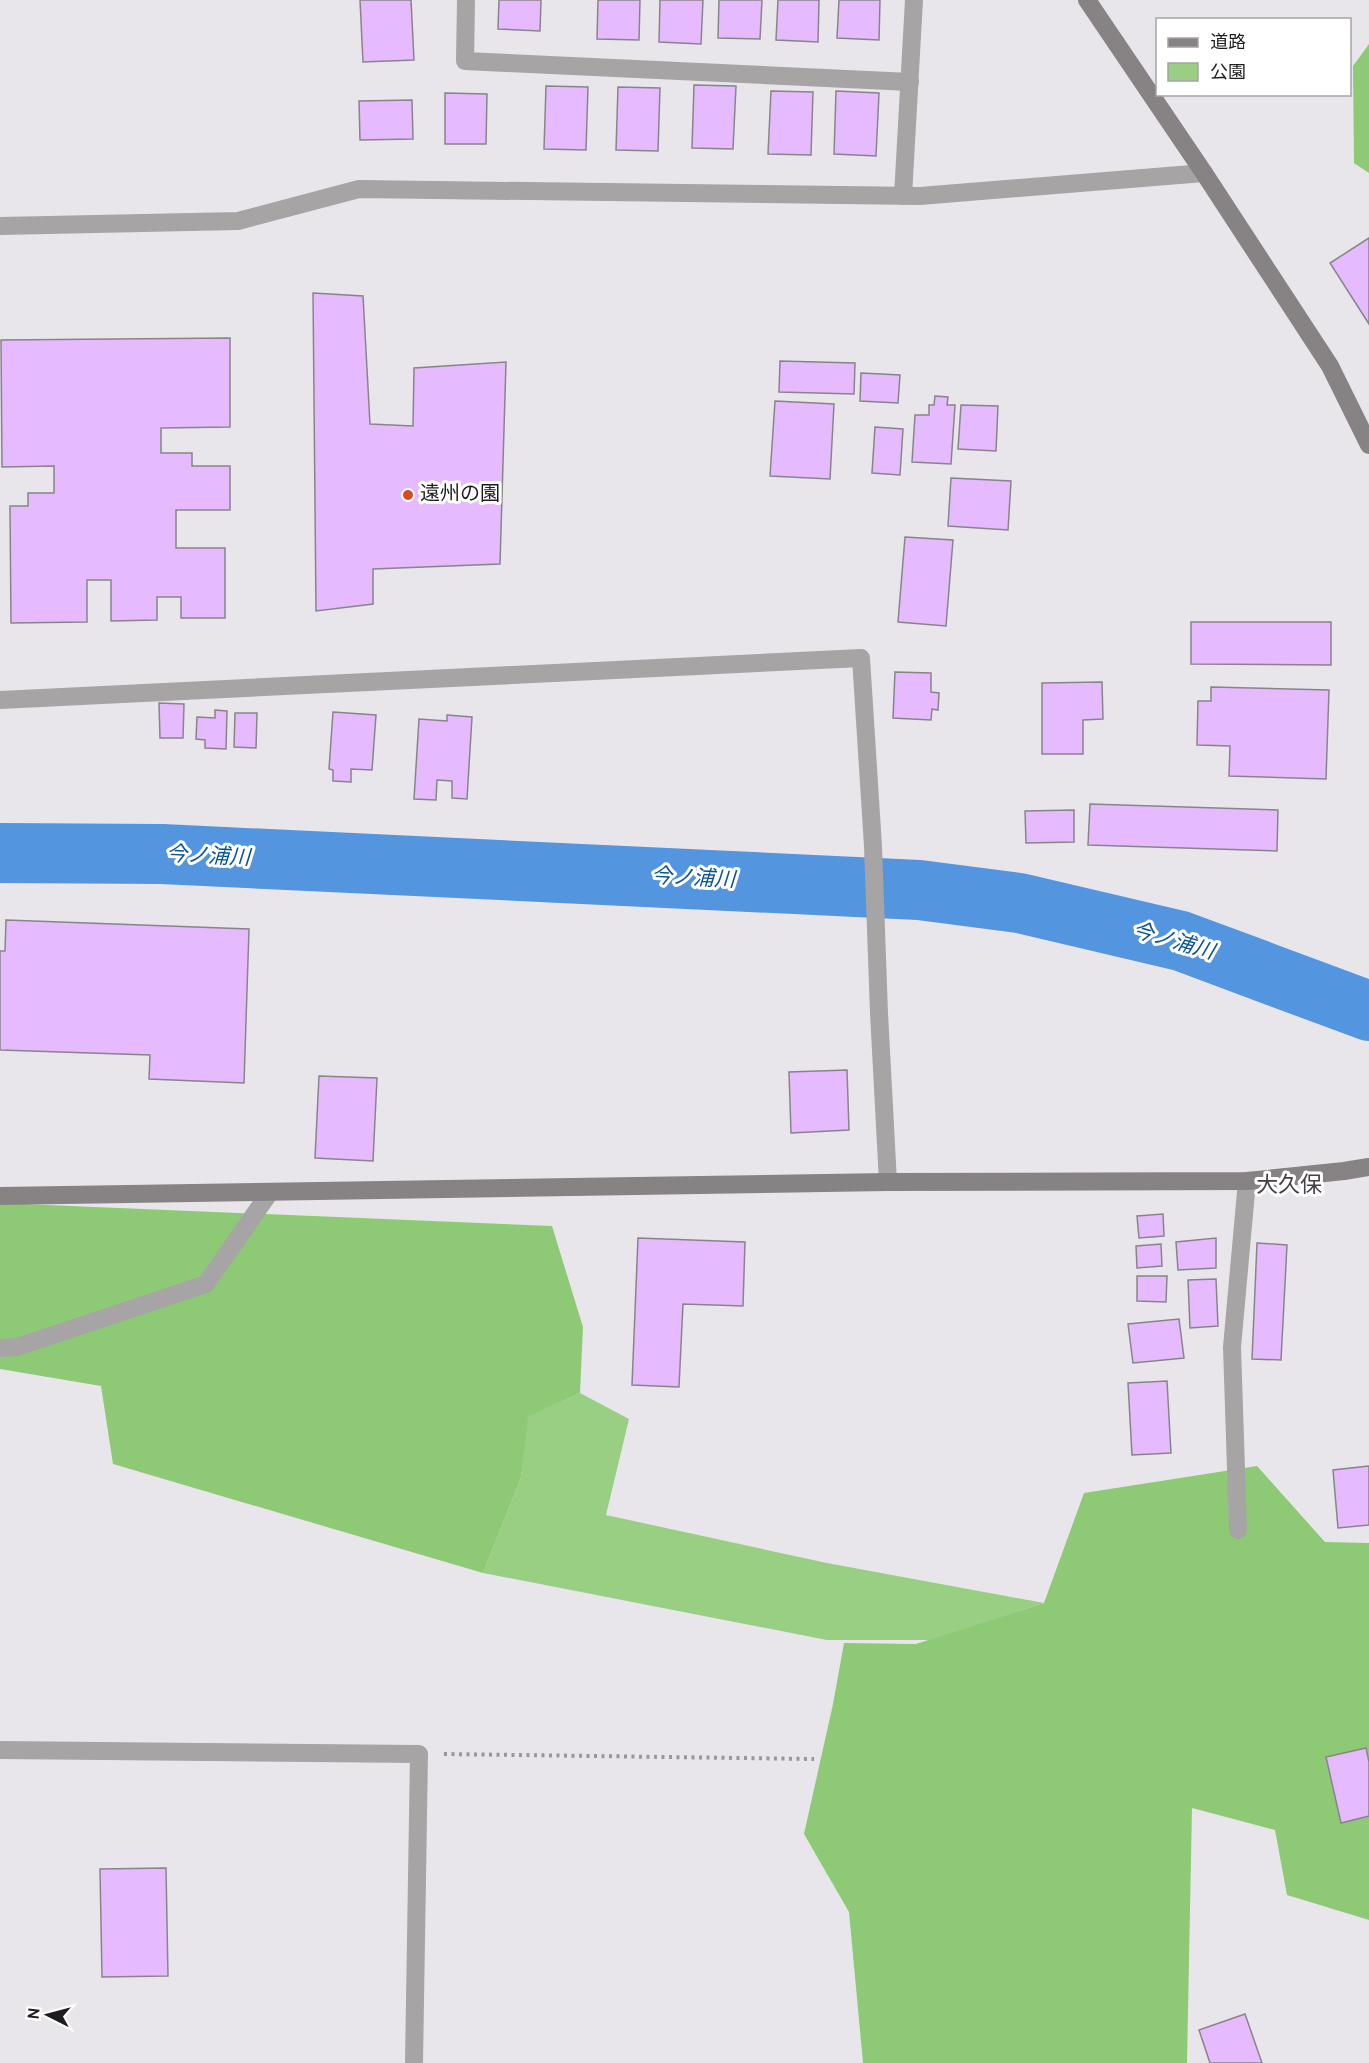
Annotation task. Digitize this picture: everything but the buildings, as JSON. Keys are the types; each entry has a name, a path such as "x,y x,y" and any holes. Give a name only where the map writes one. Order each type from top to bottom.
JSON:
{"street":[{"path":"466,0 465,61 910,82"},
{"path":"903,196 914,0"},
{"path":"1087,0 1330,366 1369,445"},
{"path":"0,226 238,221 359,189 903,196 1204,173"},
{"path":"0,700 861,658 873,846 888,1182"},
{"path":"0,1197 888,1182 1247,1181 1369,1167"},
{"path":"1238,1530 1232,1347 1247,1181"},
{"path":"0,1348 17,1347 206,1284 270,1192"},
{"path":"0,1750 419,1754 414,2063"}],"path":[{"path":"419,1754 814,1759"}],"green space":[{"path":"1369,44 1369,173 1354,163 1353,66"},
{"path":"0,1203 552,1226 583,1327 580,1393 528,1417 521,1478 483,1573 113,1464 101,1386 0,1369"},
{"path":"580,1393 629,1419 606,1515 827,1563 1044,1603 930,1640 827,1640 483,1573 521,1478 527,1417"},
{"path":"1257,1466 1325,1542 1369,1543 1369,1920 1287,1895 1275,1830 1192,1808 1187,2063 863,2063 849,1912 804,1834 844,1643 916,1644 1044,1603 1084,1493"}],"waterway":[{"name":"今ノ浦川","path":"0,853 162,854 919,890 1019,903 1181,941 1369,1011"}],"place":[{"name":"遠州の園","path":"408,495"}],"district":[{"name":"大久保","path":"1289,1186"}]}
